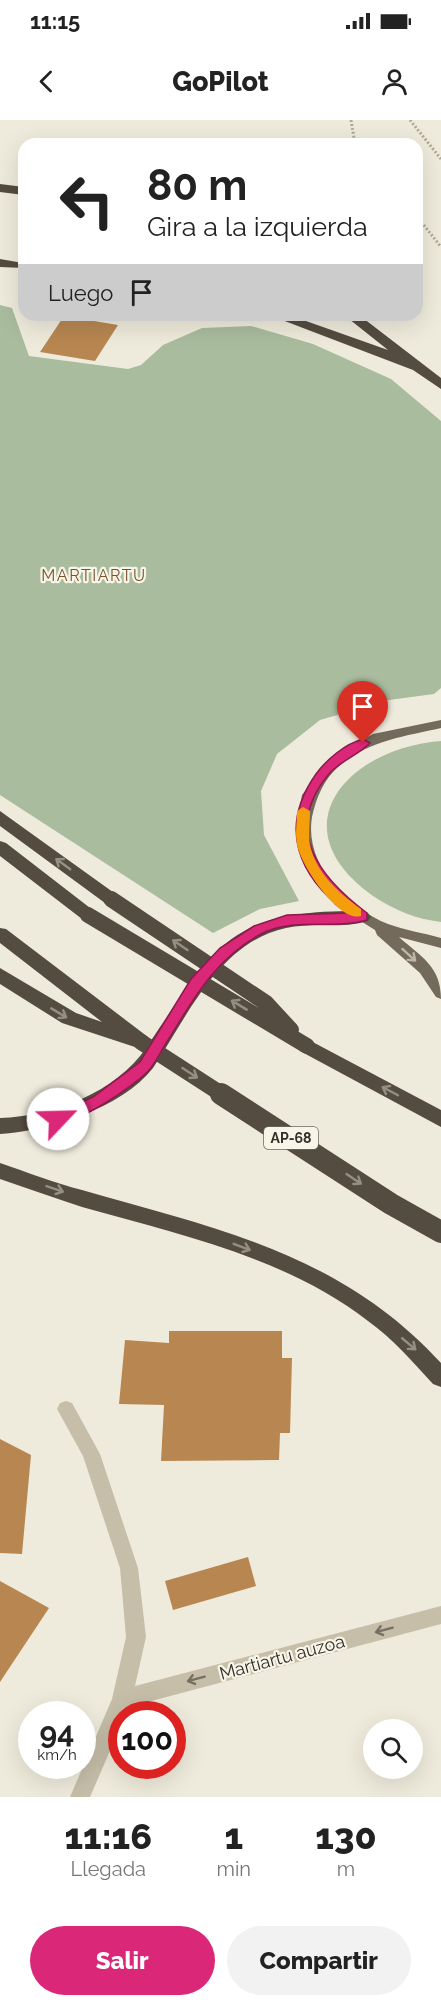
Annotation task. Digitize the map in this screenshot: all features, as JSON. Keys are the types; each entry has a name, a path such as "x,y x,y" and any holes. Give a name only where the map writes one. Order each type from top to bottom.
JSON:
{"highway":[{"path":"0,188 18,190"},
{"path":"0,263 18,266"},
{"path":"295,321 344,337 417,367"},
{"path":"359,321 441,385"},
{"path":"0,817 111,898 266,1003 307,1046"},
{"path":"0,847 88,915 307,1046 441,1119"},
{"path":"0,1126 33,1124 58,1119 98,1101 145,1066 196,983 224,952 259,930 287,920 367,920"},
{"name":"AP-68","path":"0,934 141,1042 391,1204 441,1232"},
{"path":"5,979 69,1018 141,1042"},
{"path":"0,1171 93,1202 169,1221 303,1271 365,1307 418,1352 441,1378"}],"main road":[{"path":"441,724 412,727 378,736 349,750 326,769 309,792 302,817 303,844 314,871 334,896 367,920 424,969 441,993"},
{"path":"367,920 400,934 441,943"}],"street":[{"path":"66,1409 90,1454 129,1568 136,1637 122,1699 80,1797"},
{"name":"Martiartu auzoa","path":"122,1699 441,1615"}],"path":[{"path":"351,120 354,138"},
{"path":"410,120 441,159"},
{"path":"423,224 441,248"}],"green space":[{"path":"0,305 12,308 29,356 128,369 141,365 163,345 202,328 251,326 313,344 391,379 441,421 441,688 434,694 389,700 320,720 277,754 261,791 264,835 299,901 260,909 213,933 0,795"},
{"path":"441,741 441,922 414,916 389,906 373,896 344,870 330,844 327,818 336,795 353,775 378,758 407,747"}],"building":[{"path":"61,321 94,321 118,325 95,361 40,352"},
{"path":"169,1331 282,1331 282,1358 292,1358 290,1433 280,1433 279,1460 161,1461 164,1405 119,1404 125,1340 169,1343"},
{"path":"0,1439 31,1455 22,1554 0,1553"},
{"path":"248,1557 256,1586 173,1610 165,1581"},
{"path":"0,1581 49,1608 0,1682"}],"slow traffic":[{"path":"303,811 303,844 314,871 334,896 357,913"}],"district":[{"name":"MARTIARTU","path":"94,575"}],"route":[{"path":"58,1119 98,1101 145,1066 196,983 224,952 259,930 287,920 324,916 362,917 334,896 314,871 303,844 302,817 309,792 326,769 349,750 363,743"}]}
